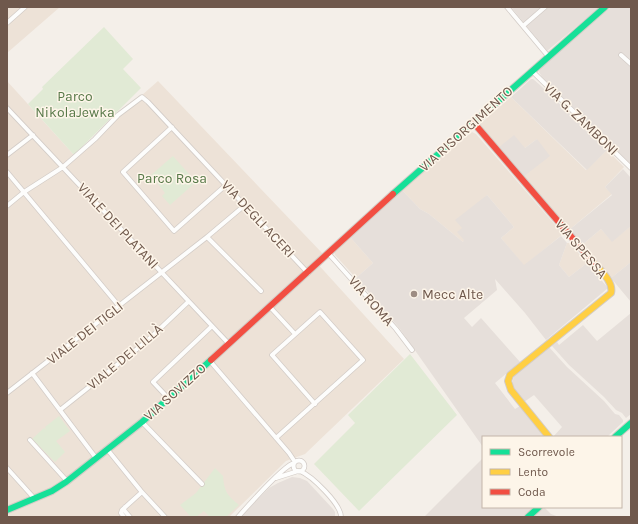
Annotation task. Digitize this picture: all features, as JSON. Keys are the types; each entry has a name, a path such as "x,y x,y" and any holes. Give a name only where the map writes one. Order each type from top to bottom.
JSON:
{"street":[{"path":"16,7 20,11"},
{"path":"7,23 25,7"},
{"path":"507,7 548,56"},
{"path":"523,26 545,7"},
{"name":"VIA RISORGIMENTO","path":"328,252 473,122 605,7"},
{"path":"621,55 631,64"},
{"name":"VIA G. ZAMBONI","path":"532,71 631,168"},
{"name":"VIA DEGLI ACERI","path":"63,167 95,139 118,115 142,97 308,272"},
{"name":"VIALE DEI PLATANI","path":"7,108 162,272 211,327 229,344"},
{"name":"VIA SPESSA","path":"473,122 604,275 612,289 610,293 510,375 508,381 511,390 548,436"},
{"path":"172,128 123,172 174,231 226,185"},
{"path":"7,155 33,135"},
{"path":"7,206 24,192 63,167"},
{"path":"7,172 119,306"},
{"name":"VIALE DEI TIGLI","path":"7,393 207,237 245,205"},
{"path":"207,237 262,291"},
{"name":"VIA SOVIZZO","path":"7,510 52,491 142,422 270,307 328,252"},
{"name":"VIA ROMA","path":"328,252 396,329 412,350"},
{"name":"VIALE DEI LILLÀ","path":"60,410 147,341 188,302"},
{"path":"270,307 295,334"},
{"path":"276,438 315,404 363,360 320,312 272,355 315,404"},
{"path":"168,398 153,382 211,327"},
{"path":"210,361 296,462"},
{"path":"32,373 96,458"},
{"path":"142,422 202,484"},
{"path":"617,436 631,423"},
{"path":"30,440 67,481"},
{"path":"107,449 142,492 165,517"},
{"path":"238,517 290,464 302,461 310,477"},
{"path":"296,462 294,469 310,477 338,506 341,517"},
{"path":"275,478 303,470 305,466"},
{"path":"7,468 34,498"},
{"path":"124,517 121,513 124,506 142,492"},
{"path":"124,506 124,510 130,517"},
{"path":"528,517 538,508"}],"shaded area":[{"path":"7,7 60,7 7,53"},
{"path":"511,7 600,7 547,51"},
{"path":"611,7 631,7 631,165 542,77 539,72 541,67"},
{"path":"531,79 540,85 607,150 587,170 511,97"},
{"path":"7,81 74,155 158,81 323,254 315,261 404,359 305,454 286,461 229,517 7,517"},
{"path":"511,97 586,170 607,150 624,167 605,187 612,194 569,230 523,177 537,139 525,148 498,148 480,127 480,124"},
{"path":"472,132 476,134 563,234 524,266 501,238 514,227 487,195 462,228 465,241 463,242 429,214 420,209 401,189"},
{"path":"514,135 525,148 537,139 550,156 523,177 498,148"},
{"path":"623,169 631,178 631,226 612,242 601,229 582,245 569,230 612,195 605,187"},
{"path":"401,189 420,209 429,214 463,242 464,240 457,232 462,228 455,220 487,195 514,227 501,238 524,265 561,236 567,243 559,265 569,277 587,263 608,288 546,340 525,313 495,279 497,290 464,318 472,327 481,318 520,362 495,383 515,409 520,406 544,436 482,436 482,446 400,329 356,278 373,263 350,237"},
{"path":"631,226 631,262 611,278 582,245 601,229 612,241"},
{"path":"350,237 373,263 356,278 335,255 334,251"},
{"path":"567,243 570,243 587,263 569,277 559,265"},
{"path":"631,262 631,302 611,278"},
{"path":"631,313 631,414 626,418 569,365 552,346 557,342 559,345 583,325 597,341"},
{"path":"549,347 567,367 604,401 615,414 619,415 623,422 608,436 554,436 562,427 534,395 524,402 513,389 512,385 514,375"},
{"path":"482,459 482,508 545,508 551,514 559,517 424,517"},
{"path":"292,477 307,481 333,509 335,512 335,517 240,517 269,488"}],"green space":[{"name":"Parco NikolaJewka","path":"104,27 133,59 123,69 141,88 74,155 28,104 43,89 42,87"},
{"name":"Parco Rosa","path":"173,156 196,182 170,205 162,196 165,193 151,175"},
{"path":"410,354 457,415 359,511 314,464 355,423 348,415"},
{"path":"59,416 70,431 56,441 65,452 55,462 32,439 44,428 46,430 45,427"},
{"path":"215,468 223,476 224,486 227,493 239,505 226,517 210,517 204,511 196,517 191,517 180,505 196,493"}],"traffic: fast":[{"path":"393,194 605,7"},
{"path":"7,510 52,491 66,482 142,422 211,360"},
{"path":"616,436 631,423"},
{"path":"528,517 538,508"}],"traffic: slow":[{"path":"548,436 511,390 508,381 510,375 611,293 608,280 603,272 593,262"}],"traffic: jam":[{"path":"473,122 593,262"},
{"path":"211,360 393,194"}],"place":[{"name":"Mecc Alte","path":"414,294"}]}
